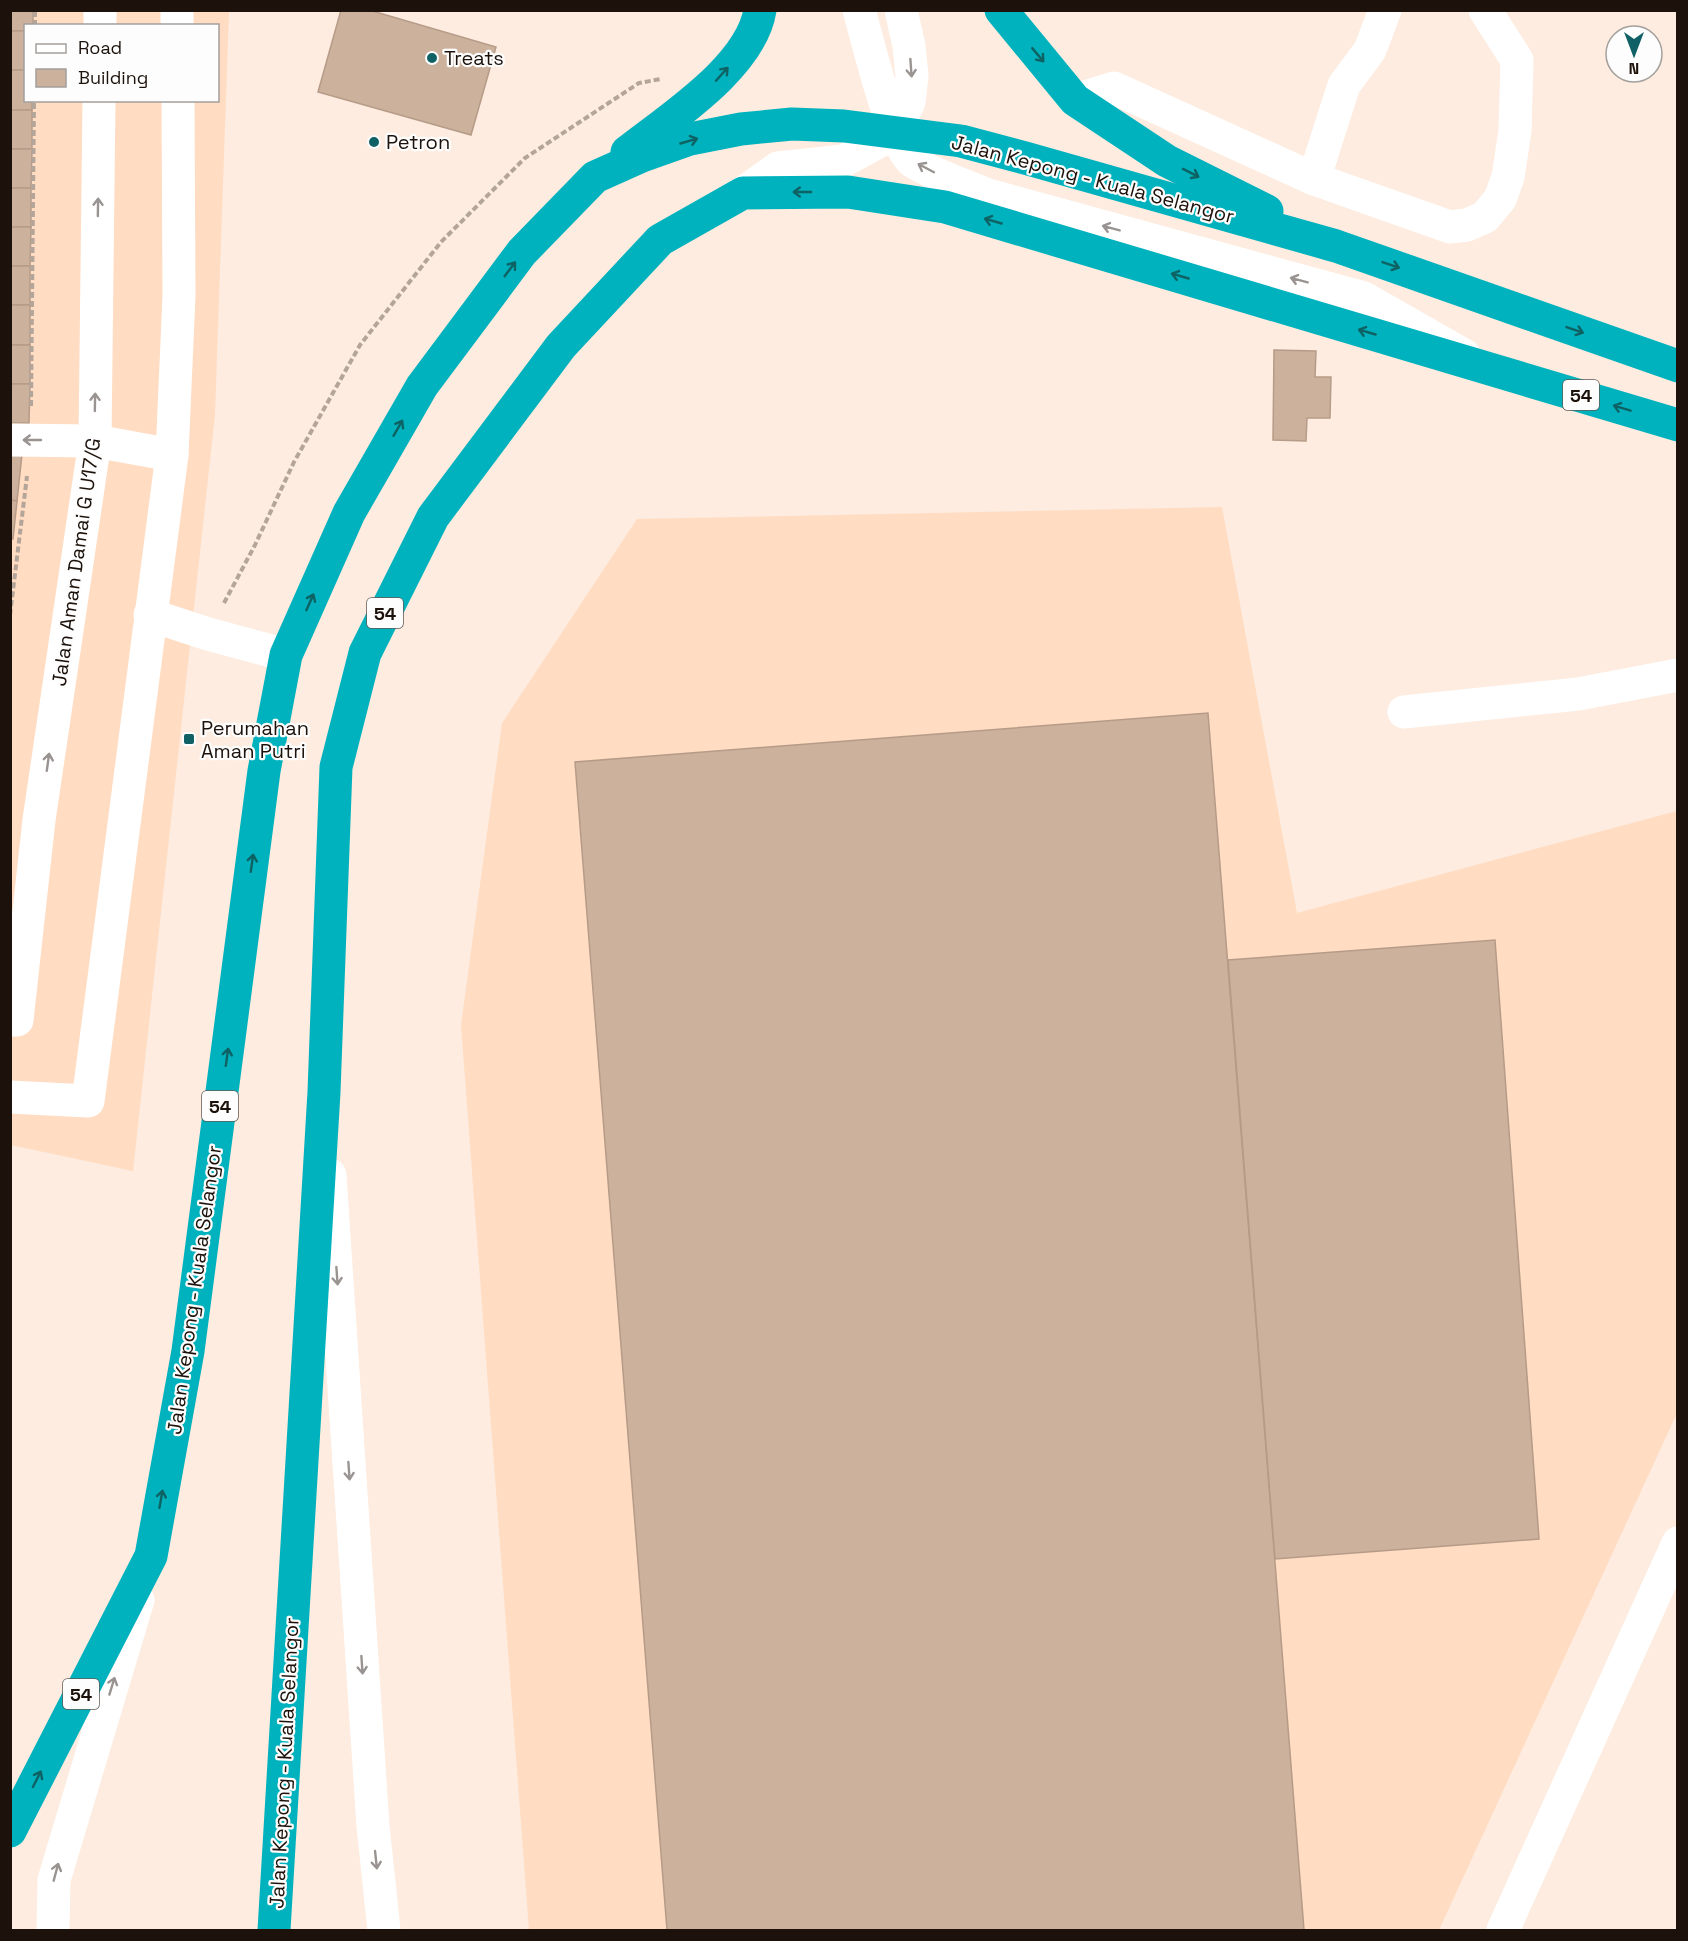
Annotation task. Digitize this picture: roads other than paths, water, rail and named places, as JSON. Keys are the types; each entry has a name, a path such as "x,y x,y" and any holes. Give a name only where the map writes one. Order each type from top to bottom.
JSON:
{"highway":[{"path":"595,177 716,82 746,48 760,10"},
{"path":"1001,10 1075,100 1167,161 1336,246"},
{"name":"Jalan Kepong - Kuala Selangor","path":"10,1831 151,1556 188,1351 264,771 286,655 349,513 422,386 522,252 595,177 642,156 690,140 741,129 792,124 844,126 961,141 1336,246 1677,366"},
{"name":"Jalan Kepong - Kuala Selangor","path":"274,1930 324,1092 336,767 365,652 433,517 561,346 660,240 743,193 848,192 945,207 1677,425"}],"street":[{"path":"859,10 895,133 910,160 939,175 988,195 1364,298 1484,366"},
{"path":"743,193 778,168 843,161 895,133 909,102 912,76 909,46 901,10"},
{"path":"1314,179 1344,86 1370,50 1385,10"},
{"path":"1075,100 1114,88 1314,179 1450,227 1467,225 1485,217 1500,199 1509,177 1515,131 1517,60 1485,10"},
{"name":"Jalan Aman Damai G U17/G","path":"14,1020 25,818 95,441 99,102"},
{"path":"10,1097 88,1101 172,455 179,296 178,102"},
{"path":"21,440 95,441 172,455"},
{"path":"150,615 208,634 286,655"},
{"path":"1404,712 1578,694 1677,675"},
{"path":"324,1092 372,1814 384,1930"},
{"path":"1503,1930 1677,1543"},
{"path":"53,1930 54,1880 151,1556"}],"place":[{"name":"Treats","path":"432,58"},
{"name":"Petron","path":"374,142"},
{"name":"Perumahan Aman Putri","path":"189,739"}]}
